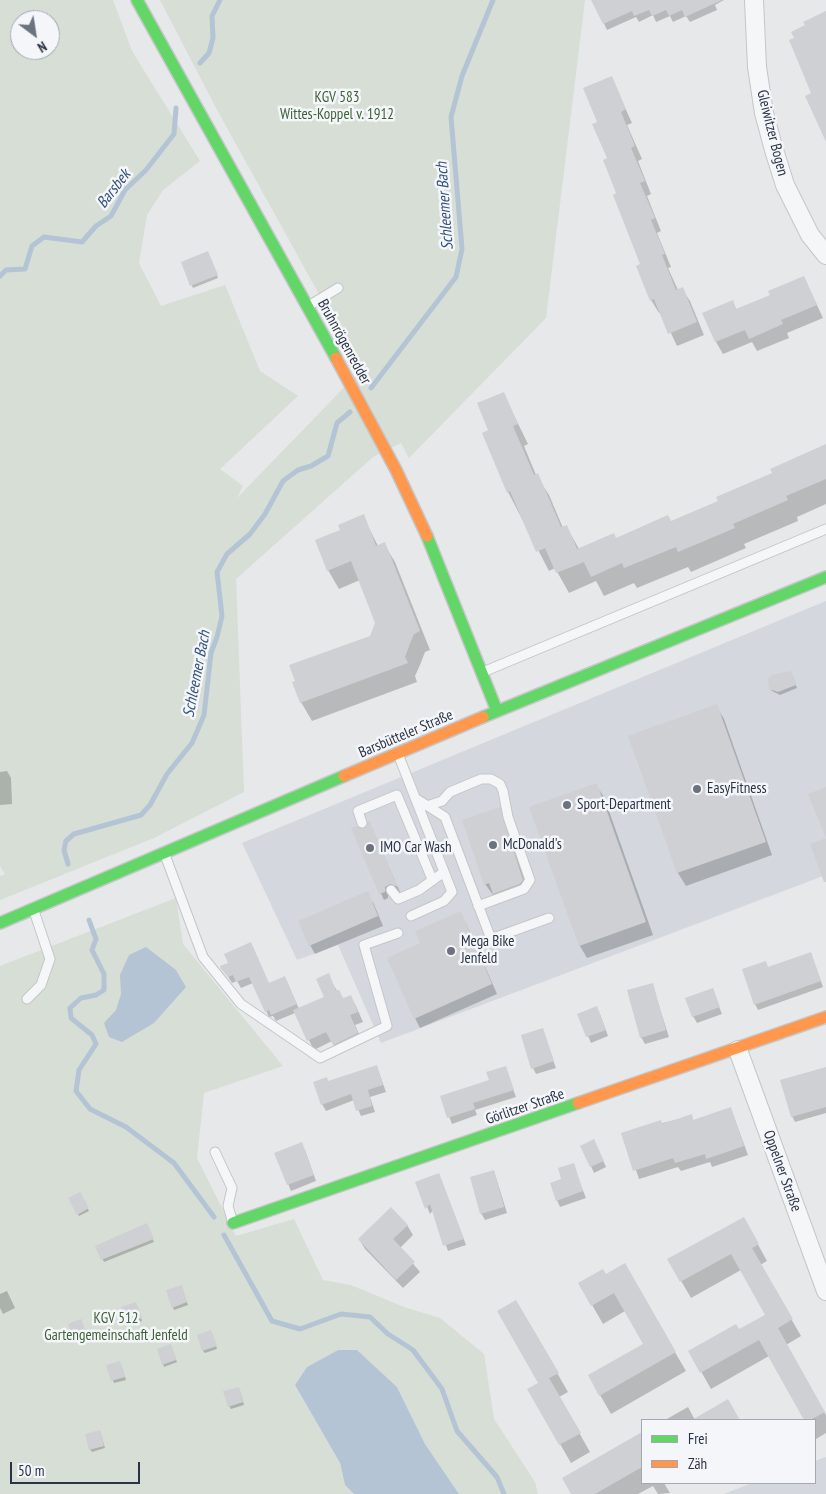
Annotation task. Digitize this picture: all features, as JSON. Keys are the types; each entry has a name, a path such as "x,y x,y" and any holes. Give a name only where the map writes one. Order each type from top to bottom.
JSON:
{"street":[{"name":"Bruhnrögenredder","path":"137,0 396,470 431,544 497,712"},
{"name":"Gleiwitzer Bogen","path":"754,0 758,67 764,113 774,150 786,185 810,235 826,255"},
{"name":"Barsbütteler Straße","path":"0,923 497,712 826,577"},
{"name":"Görlitzer Straße","path":"233,1223 738,1050 826,1017"},
{"name":"Oppelner Straße","path":"738,1050 826,1292"}],"lane":[{"path":"307,306 338,288"},
{"path":"481,673 826,529"},
{"path":"397,754 452,892 444,902 411,916"},
{"path":"427,806 442,800 450,792 481,780 491,779 500,784 508,816 530,880 524,889 478,906"},
{"path":"362,823 358,811 397,795 432,879"},
{"path":"415,798 445,817 490,939 549,918"},
{"path":"164,852 203,957 241,1004 320,1058 387,1026 364,945 398,933"},
{"path":"391,890 398,899 419,890 444,872"},
{"path":"27,998 41,985 50,958 33,908"},
{"path":"215,1152 232,1188 228,1206 233,1223"}],"shaded area":[{"path":"826,601 826,875 381,1043 338,945 297,960 242,843"},
{"path":"826,1457 826,1494 724,1494 749,1484 816,1484 816,1461"}],"green space":[{"name":"KGV 583 Wittes-Koppel v. 1912","path":"0,0 113,0 132,51 200,161 163,190 147,215 139,263 161,306 225,285 260,371 298,396 220,469 243,486 237,498 361,370 216,108 160,0 585,0 546,318 409,458 401,443 373,457 236,579 244,792 154,838 0,900 0,876 5,874 0,866"},
{"name":"KGV 512 Gartengemeinschaft Jenfeld","path":"176,898 183,944 283,1066 204,1093 197,1158 236,1236 294,1219 323,1280 351,1285 404,1307 440,1318 484,1354 494,1419 535,1482 538,1494 459,1494 425,1444 397,1387 357,1350 338,1350 307,1367 295,1385 340,1463 345,1485 354,1494 0,1494 0,966"}],"water":[{"path":"146,947 176,970 186,987 154,1023 122,1042 109,1037 104,1023 116,1010 121,994 120,975 129,955"},
{"path":"338,1350 357,1350 397,1387 425,1444 459,1494 354,1494 345,1485 340,1463 295,1385 307,1367"}],"building":[{"path":"591,0 722,0 685,17 682,10 669,16 666,10 652,16 649,10 634,16 632,11 603,24"},
{"path":"826,11 826,142 805,96 811,93 789,40 794,38 791,32 805,25 803,22"},
{"path":"612,76 626,109 621,112 635,146 631,148 645,181 640,183 655,218 651,220 665,254 662,255 676,290 683,287 697,322 668,334 654,299 650,301 636,266 640,264 613,195 616,193 603,160 607,158 592,124 597,122 583,88"},
{"path":"208,251 218,275 190,286 181,262"},
{"path":"804,276 817,305 781,320 783,324 749,339 745,330 715,342 702,313 733,300 736,309 770,295 768,291"},
{"path":"504,392 518,424 513,426 534,475 538,473 561,527 567,525 577,549 614,533 616,538 668,515 671,521 718,501 716,497 772,473 770,469 826,444 826,479 786,496 788,500 733,524 735,528 678,552 676,547 624,568 622,563 591,577 584,562 556,573 545,548 536,552 510,491 507,493 482,433 488,430 477,403"},
{"path":"364,514 376,546 385,542 420,631 414,634 409,646 405,657 408,663 300,703 292,682 295,681 289,665 370,636 375,623 351,561 327,571 315,540 340,530 338,525"},
{"path":"791,671 796,685 778,692 769,689 768,679 772,675"},
{"name":"EasyFitness","path":"717,704 766,842 677,873 628,736"},
{"path":"597,783 646,922 579,946 529,807"},
{"path":"826,787 826,838 808,794"},
{"name":"McDonald's","path":"500,807 523,880 520,884 493,894 489,883 484,885 462,820"},
{"name":"IMO Car Wash","path":"369,820 398,887 390,884 385,887 385,892 379,894 351,828 356,826 364,829"},
{"path":"826,838 826,882 824,882 810,844"},
{"path":"368,891 378,916 309,946 298,921"},
{"name":"Mega Bike Jenfeld","path":"461,911 492,984 414,1019 387,958 420,943 415,931"},
{"path":"251,942 269,983 285,976 297,1004 271,1015 269,1010 265,1012 249,977 236,982 233,975 228,977 221,969 220,966 228,963 224,954"},
{"path":"811,952 821,981 754,1005 742,969 766,961 768,967"},
{"path":"329,973 336,991 339,990 343,998 351,995 358,1012 350,1015 358,1033 333,1045 326,1032 307,1041 293,1010 324,997 316,979"},
{"path":"653,983 666,1030 640,1038 627,990"},
{"path":"713,988 720,1007 692,1017 685,998"},
{"path":"597,1006 606,1030 586,1037 577,1014"},
{"path":"543,1028 554,1061 531,1069 521,1035"},
{"path":"377,1065 383,1085 368,1090 372,1106 356,1111 351,1094 321,1105 313,1082 327,1077 328,1081"},
{"path":"506,1066 514,1090 473,1103 475,1109 447,1118 440,1096 489,1080 486,1072"},
{"path":"826,1067 826,1107 791,1117 780,1080"},
{"path":"731,1107 744,1146 706,1159 705,1154 675,1163 673,1158 633,1171 621,1133 661,1120 662,1124 692,1114 693,1120"},
{"path":"594,1139 604,1161 590,1167 580,1146"},
{"path":"302,1142 314,1175 287,1185 274,1153"},
{"path":"574,1163 583,1191 556,1201 550,1183 561,1179 558,1168"},
{"path":"494,1170 504,1207 480,1214 470,1177"},
{"path":"439,1173 464,1239 443,1246 430,1204 425,1209 415,1182"},
{"path":"80,1192 89,1208 77,1215 68,1198"},
{"path":"391,1207 408,1225 393,1239 415,1262 396,1280 358,1239"},
{"path":"744,1217 759,1244 752,1248 793,1319 778,1328 825,1412 812,1419 803,1419 759,1340 700,1373 688,1351 736,1324 739,1329 765,1315 731,1254 680,1282 667,1259"},
{"path":"147,1223 154,1239 101,1260 95,1246"},
{"path":"625,1263 676,1352 599,1396 588,1375 643,1344 614,1293 591,1306 578,1283 603,1269 606,1274"},
{"path":"182,1285 187,1302 172,1308 166,1290"},
{"path":"516,1300 559,1373 549,1378 581,1433 559,1445 527,1389 538,1383 497,1311"},
{"path":"136,1302 142,1318 128,1323 121,1307"},
{"path":"81,1319 87,1335 74,1340 68,1324"},
{"path":"211,1330 217,1346 202,1351 197,1335"},
{"path":"171,1344 176,1360 162,1365 157,1349"},
{"path":"120,1361 125,1377 111,1381 106,1365"},
{"path":"239,1387 243,1402 228,1407 223,1391"},
{"path":"728,1399 739,1419 694,1419"},
{"path":"100,1430 104,1446 89,1450 85,1434"},
{"path":"641,1433 641,1468 595,1494 571,1494 562,1478"}],"waterway":[{"name":"Barsbek","path":"200,63 209,53 213,38 212,16 220,0"},
{"name":"Schleemer Bach","path":"371,388 456,277 462,249 451,117 462,76 493,0"},
{"name":"Barsbek","path":"0,276 6,270 25,269 32,246 44,237 82,242 96,226 111,216 125,190 146,170 174,134 176,108"},
{"name":"Schleemer Bach","path":"68,864 64,850 66,841 74,834 141,815 150,805 167,774 192,743 204,715 211,653 222,616 217,572 227,554 250,534 265,514 283,481 298,470 311,466 328,456 337,423 350,412"},
{"name":"Schleemer Bach","path":"89,920 96,939 92,950 104,974 104,990 96,995 81,998 70,1008 71,1018 92,1035 96,1044 79,1070 76,1091 90,1109 126,1127 174,1163 214,1217"},
{"name":"Schleemer Bach","path":"224,1235 272,1321 300,1329 341,1314 370,1317 388,1334 413,1350 442,1389 457,1431 497,1477 504,1494"}],"traffic: fast":[{"path":"137,0 336,358"},
{"path":"427,536 497,711"},
{"path":"483,717 826,577"},
{"path":"0,923 344,776"},
{"path":"233,1223 578,1103"}],"traffic: slow":[{"path":"336,358 396,470 427,536"},
{"path":"344,776 483,717"},
{"path":"578,1103 826,1017"}],"place":[{"name":"EasyFitness","path":"697,789"},
{"name":"Sport-Department","path":"567,805"},
{"name":"McDonald's","path":"493,845"},
{"name":"IMO Car Wash","path":"370,848"},
{"name":"Mega Bike Jenfeld","path":"451,951"}]}
